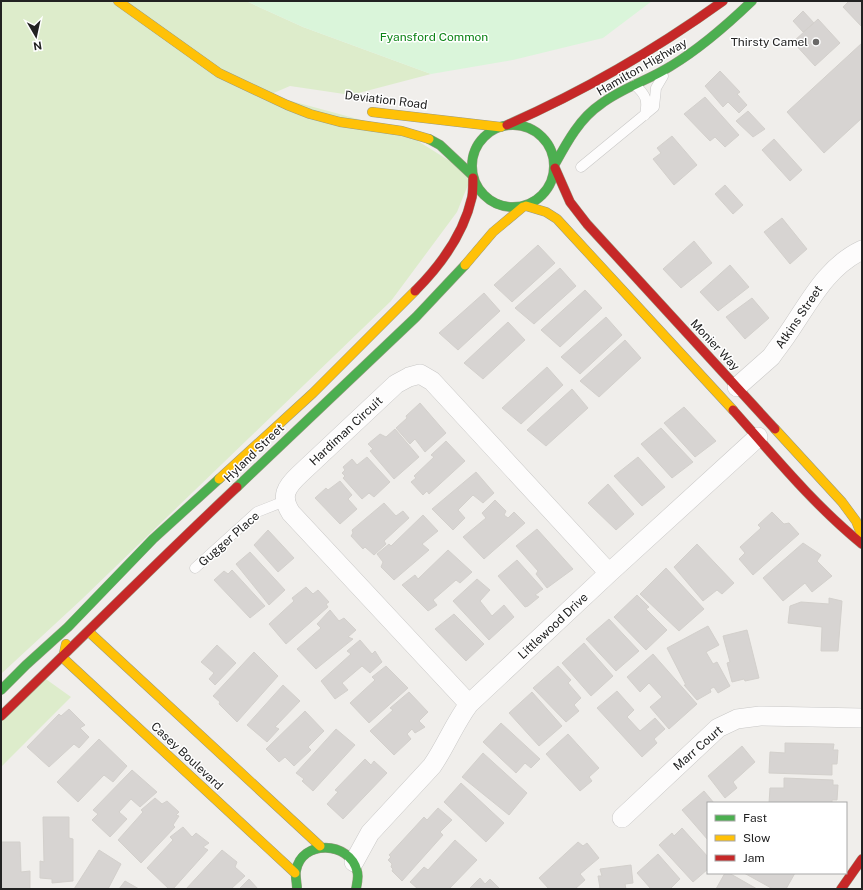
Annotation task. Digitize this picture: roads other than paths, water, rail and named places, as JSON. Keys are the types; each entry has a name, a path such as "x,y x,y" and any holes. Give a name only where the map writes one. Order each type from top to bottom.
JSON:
{"main road":[{"path":"118,1 219,73 288,105 327,118 352,124 402,131 426,137 440,145 473,176 480,192 493,202 508,207 524,206 537,200 545,192 552,179 555,166 552,150 546,140 538,132 526,126 519,125 503,127 487,135 478,144 473,159 473,176"},
{"name":"Hamilton Highway","path":"503,127 548,107 601,79 642,55 723,1"},
{"name":"Hamilton Highway","path":"555,166 579,125 594,109 608,99 656,75 674,64 722,30 747,3"},
{"path":"268,95 305,102"},
{"name":"Deviation Road","path":"362,110 503,127"},
{"name":"Monier Way","path":"555,166 570,202 587,224 764,431 832,518 862,544"},
{"name":"Hyland Street","path":"7,693 153,539 313,393 437,269 447,254 464,220 472,196 473,176"},
{"name":"Monier Way","path":"524,206 540,209 551,214 557,219 730,393 764,431 842,502 856,521 862,536"},
{"name":"Hyland Street","path":"1,716 63,658 165,555 416,317 454,278 493,232 524,206"},
{"path":"63,658 67,641 68,627"},
{"path":"45,660 67,641 89,632"},
{"name":"Casey Boulevard","path":"89,632 329,847 347,854 354,862"},
{"name":"Casey Boulevard","path":"63,658 295,873"},
{"path":"297,889 295,873 300,861 306,853 329,847"},
{"path":"841,889 862,859"},
{"path":"354,862 358,872 360,887"}],"street":[{"name":"Atkins Street","path":"730,393 776,350 818,288 831,272 843,262 862,250"},
{"name":"Hardiman Circuit","path":"285,501 288,487 300,474 396,384 409,377 420,374 432,381 609,573"},
{"name":"Littlewood Drive","path":"354,862 370,833 432,766 440,755 455,724 469,704 764,431"},
{"path":"285,501 295,517 469,704"},
{"name":"Marr Court","path":"622,818 718,728 738,719 760,716 862,718"},
{"name":"Littlewood Drive","path":"329,847 370,833"}],"lane":[{"path":"696,20 708,1"},
{"path":"581,167 654,107 655,92 658,83 674,64"},
{"path":"636,85 643,92 646,100 644,115"},
{"name":"Gugger Place","path":"195,568 257,512 285,501"}],"place":[{"name":"Thirsty Camel","path":"816,42"}],"park label":[{"name":"Fyansford Common","path":"434,37"}]}
